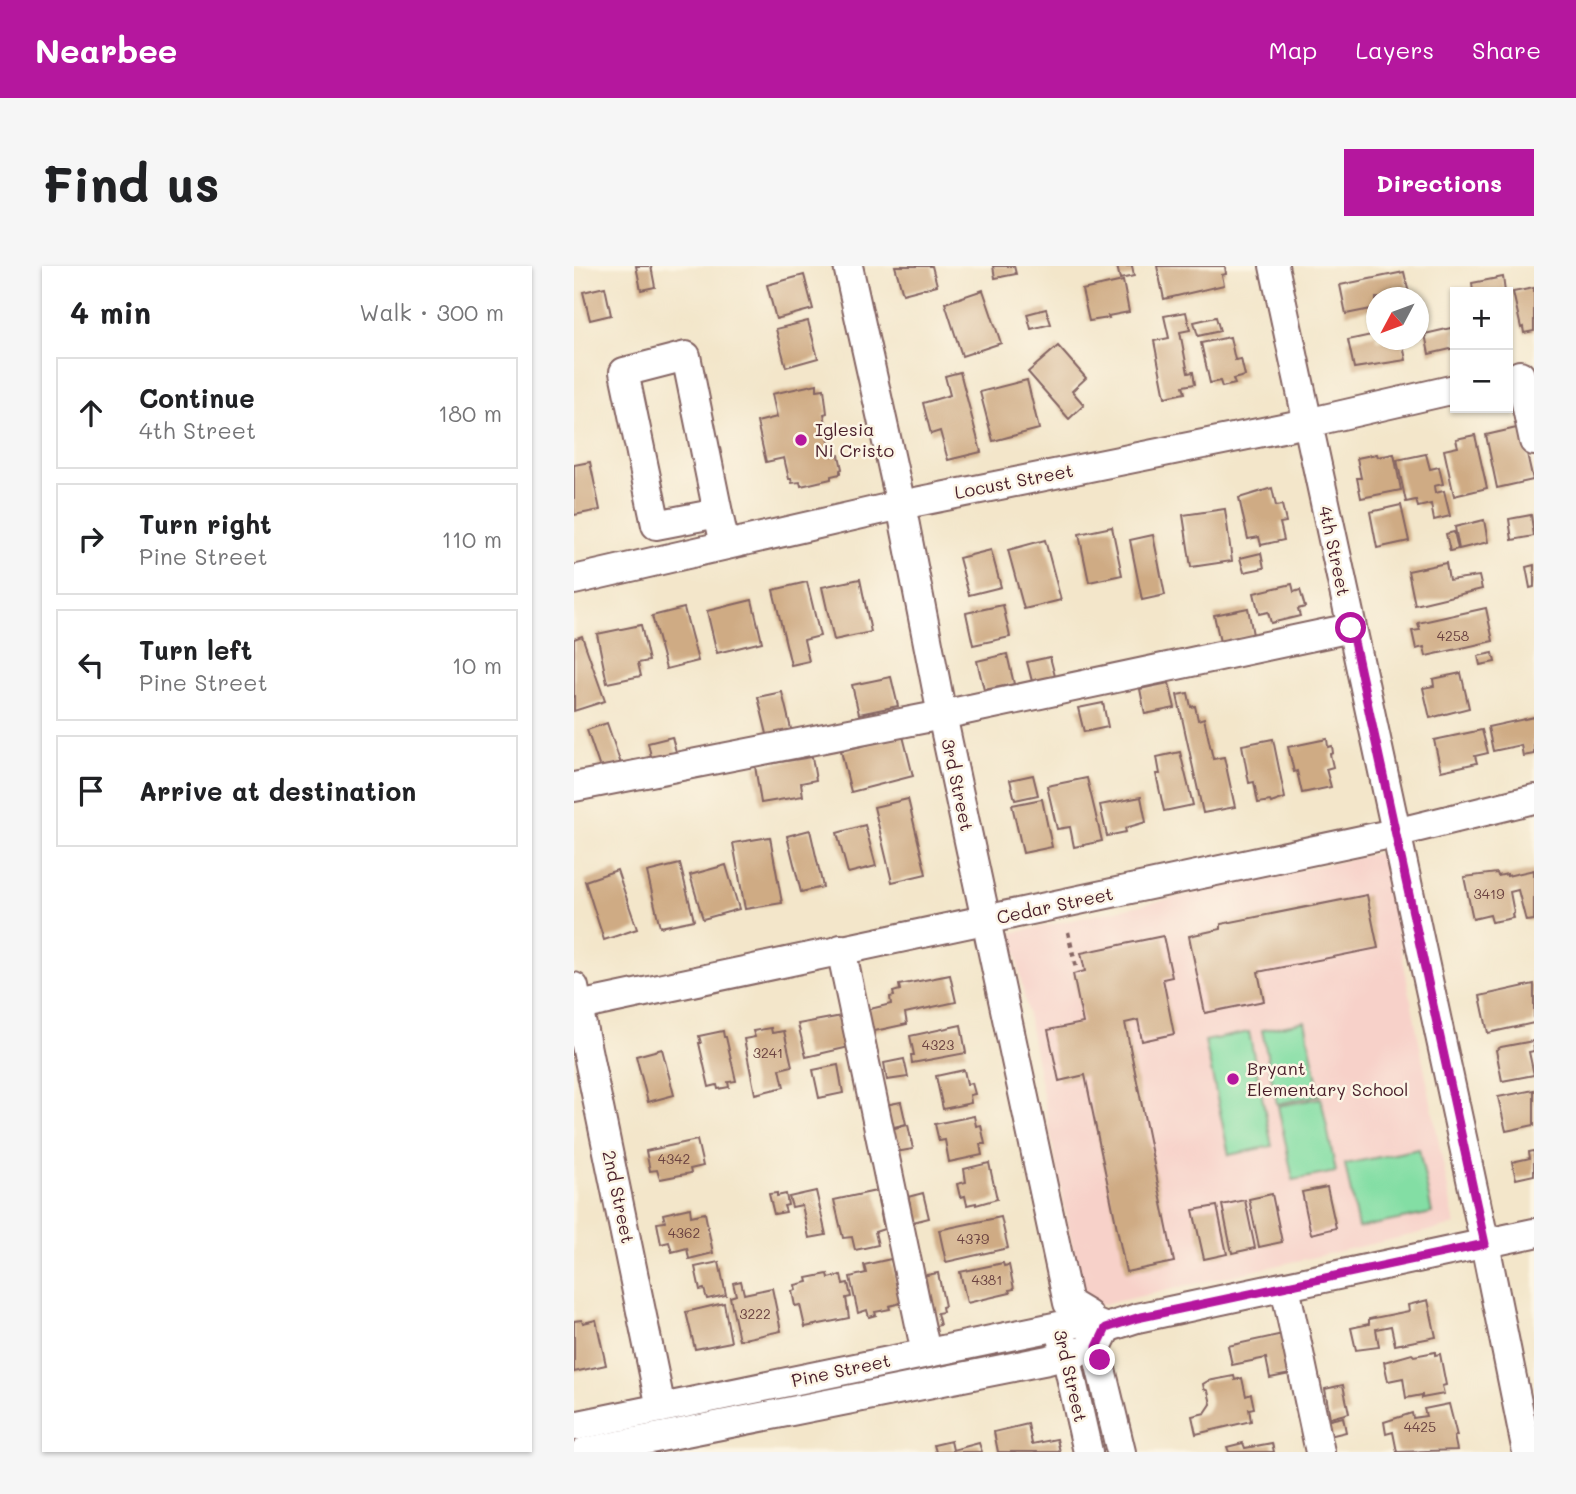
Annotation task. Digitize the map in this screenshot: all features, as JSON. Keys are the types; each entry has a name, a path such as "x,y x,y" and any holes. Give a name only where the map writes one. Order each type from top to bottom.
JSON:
{"street":[{"name":"3rd Street","path":"848,266 901,505 985,921 1084,1325 1121,1452"},
{"name":"4th Street","path":"1274,266 1485,1244 1527,1452"},
{"path":"718,513 656,525 624,372 686,356 725,545"},
{"path":"1521,375 1534,442"},
{"name":"Locust Street","path":"574,580 901,505 1307,423 1450,390"},
{"path":"574,786 942,715 1351,628"},
{"name":"Cedar Street","path":"575,1000 985,921 1395,833 1534,799"},
{"path":"841,949 926,1353"},
{"name":"2nd Street","path":"575,1000 661,1408"},
{"name":"Pine Street","path":"574,1426 926,1353 1137,1318 1534,1233"},
{"path":"1285,1287 1320,1452"},
{"name":"3rd Street","path":"1084,1325 1066,1355 1088,1452"},
{"name":"Pine Street","path":"585,1452 1066,1355"}],"path":[{"path":"1068,932 1076,968"}],"shaded area":[{"name":"Bryant Elementary School","path":"1382,852 1455,1225 1084,1309 1012,933"}],"green space":[{"path":"1305,1021 1320,1095 1277,1104 1262,1030"},
{"path":"1249,1032 1272,1146 1229,1155 1205,1041"},
{"path":"1321,1098 1336,1172 1293,1180 1278,1106"},
{"path":"1419,1149 1432,1213 1358,1228 1345,1164"}],"building":[{"path":"636,266 651,266 655,287 641,290"},
{"path":"895,266 932,266 937,285 903,294"},
{"path":"993,266 1014,266 1016,274 995,278"},
{"path":"1117,266 1132,266 1134,276 1120,279"},
{"path":"1157,266 1225,266 1226,274 1222,275 1224,285 1164,299"},
{"path":"1404,272 1407,287 1366,287 1366,310 1346,314 1340,285"},
{"path":"804,275 813,309 776,319 767,285"},
{"path":"1503,277 1504,287 1472,287 1472,283"},
{"path":"1123,281 1129,312 1089,321 1082,290"},
{"path":"605,287 611,315 590,320 583,292"},
{"path":"1534,288 1534,331 1524,333 1523,327 1521,328 1513,292"},
{"path":"983,290 1001,343 962,356 945,303"},
{"path":"1046,309 1051,324 1031,329 1027,314"},
{"path":"1186,312 1190,330 1180,332 1188,373 1193,372 1195,384 1183,386 1185,393 1165,397 1154,341 1169,338 1164,316"},
{"path":"1216,317 1220,331 1198,336 1194,322"},
{"path":"808,321 818,358 786,367 776,329"},
{"path":"1450,328 1450,349 1429,354 1429,333"},
{"path":"1366,336 1366,350 1404,350 1406,360 1354,368 1348,340"},
{"path":"1230,337 1235,360 1241,359 1245,376 1233,379 1235,384 1222,387 1220,381 1210,383 1201,343"},
{"path":"1058,346 1086,378 1072,391 1084,405 1069,419 1028,372"},
{"path":"960,372 981,452 948,460 940,431 931,434 923,403 950,395 945,376"},
{"path":"1027,380 1039,429 993,441 980,392"},
{"path":"817,384 817,390 824,389 827,413 824,414 832,456 839,455 842,469 840,474 831,476 831,479 801,486 800,482 792,483 789,479 784,458 766,462 757,422 777,417 772,394"},
{"path":"1521,427 1533,480 1497,488 1486,435"},
{"path":"1475,435 1487,488 1454,496 1444,450 1458,447 1456,439"},
{"path":"1377,454 1378,457 1394,454 1401,490 1361,498 1357,458"},
{"path":"1426,454 1430,469 1439,467 1443,484 1434,486 1435,493 1444,491 1450,516 1434,520 1431,504 1418,507 1416,500 1406,502 1397,460"},
{"path":"590,462 600,510 574,515 574,465"},
{"path":"1272,488 1276,506 1282,505 1286,522 1280,523 1284,540 1261,545 1259,537 1248,539 1239,498"},
{"path":"1401,505 1409,541 1377,548 1370,512"},
{"path":"1225,509 1232,561 1191,567 1183,515"},
{"path":"1531,515 1534,536 1512,540 1509,519"},
{"path":"1484,520 1488,542 1459,549 1455,527"},
{"path":"1112,527 1122,575 1089,582 1079,534"},
{"path":"1454,532 1458,549 1450,551 1446,534"},
{"path":"1153,535 1165,595 1142,600 1130,540"},
{"path":"1045,540 1061,600 1024,609 1008,550"},
{"path":"991,550 1001,587 969,595 959,558"},
{"path":"1261,553 1264,568 1244,572 1240,558"},
{"path":"1446,563 1449,580 1479,576 1482,589 1415,605 1408,571"},
{"path":"1534,565 1534,587 1530,588 1526,567"},
{"path":"860,579 871,632 834,640 822,587"},
{"path":"807,582 820,636 804,640 809,661 791,665 773,590"},
{"path":"1292,584 1294,592 1300,590 1305,607 1298,609 1300,616 1271,623 1268,612 1259,614 1254,593"},
{"path":"752,600 762,642 717,653 707,611"},
{"path":"1003,605 1010,637 973,645 966,613"},
{"path":"684,608 698,661 666,669 652,616"},
{"path":"1248,608 1253,635 1220,642 1214,615"},
{"path":"1486,608 1493,641 1426,656 1424,647 1416,649 1412,631 1420,630 1418,623"},
{"path":"641,625 649,661 638,663 641,676 607,683 597,634"},
{"path":"582,636 605,701 574,711 574,639"},
{"path":"1493,653 1495,662 1480,665 1478,656"},
{"path":"1007,654 1014,684 984,690 977,661"},
{"path":"1050,657 1056,680 1033,685 1027,662"},
{"path":"1461,673 1469,708 1430,718 1423,688 1434,686 1433,679"},
{"path":"891,677 898,706 859,714 852,685"},
{"path":"1169,683 1175,708 1145,714 1140,689"},
{"path":"782,692 792,733 768,738 758,697"},
{"path":"1188,693 1198,720 1204,718 1213,759 1224,757 1235,807 1203,813 1177,695"},
{"path":"1103,703 1108,727 1084,732 1078,708"},
{"path":"1534,717 1534,754 1523,756 1521,745 1493,751 1488,727"},
{"path":"607,723 623,770 603,777 587,730"},
{"path":"1482,730 1488,753 1475,756 1477,763 1441,771 1434,740"},
{"path":"903,736 913,776 851,792 841,751"},
{"path":"672,737 678,759 653,765 648,743"},
{"path":"1273,739 1285,798 1271,803 1258,803 1254,782 1249,783 1242,745"},
{"path":"1327,739 1328,747 1332,746 1333,753 1330,754 1333,767 1326,769 1331,787 1302,793 1288,747"},
{"path":"1180,752 1193,805 1164,811 1156,774 1160,774 1157,757"},
{"path":"812,757 816,780 801,783 803,796 761,803 755,766"},
{"path":"1033,775 1038,795 1015,800 1010,780"},
{"path":"1087,778 1102,841 1074,847 1070,827 1057,829 1047,786"},
{"path":"1141,797 1146,822 1125,828 1126,832 1107,836 1100,805"},
{"path":"908,799 926,874 892,882 874,807"},
{"path":"1042,799 1052,847 1023,853 1012,805"},
{"path":"865,825 876,866 848,873 837,833"},
{"path":"810,830 823,887 801,892 787,836"},
{"path":"770,837 782,903 745,909 733,843"},
{"path":"680,864 694,920 660,927 647,872"},
{"path":"726,865 739,909 703,919 690,875"},
{"path":"617,870 637,929 604,940 585,881"},
{"path":"1534,870 1534,920 1526,921 1518,890 1510,892 1513,918 1492,922 1490,915 1473,919 1464,877 1497,873 1498,876 1507,876"},
{"path":"1367,895 1378,948 1258,972 1264,1001 1205,1013 1189,936 1221,929 1221,924"},
{"path":"1163,936 1172,977 1163,979 1174,1034 1142,1041 1138,1020 1125,1023 1174,1262 1126,1272 1085,1075 1059,1081 1048,1030 1083,1023 1073,974 1085,971 1081,953"},
{"path":"950,975 956,1002 905,1013 907,1024 870,1032 866,1010 891,1004 890,997 894,996 893,992 900,990 899,985"},
{"path":"1534,984 1534,1023 1488,1033 1480,996"},
{"path":"842,1016 849,1047 806,1057 798,1024"},
{"path":"961,1025 966,1053 912,1063 911,1055 914,1055 910,1036"},
{"path":"771,1028 772,1033 784,1031 792,1066 780,1069 784,1087 755,1094 744,1039 755,1037 753,1031"},
{"path":"723,1031 736,1081 728,1082 729,1087 718,1089 717,1085 709,1087 699,1036"},
{"path":"1533,1041 1534,1051 1529,1052 1534,1075 1502,1081 1496,1050"},
{"path":"662,1049 674,1095 648,1102 636,1056"},
{"path":"904,1059 908,1077 887,1080 884,1063"},
{"path":"838,1065 843,1093 819,1098 813,1070"},
{"path":"964,1070 967,1084 972,1083 975,1094 970,1095 971,1103 943,1109 936,1076"},
{"path":"1534,1090 1534,1125 1506,1131 1498,1097"},
{"path":"901,1102 906,1124 886,1129 880,1106"},
{"path":"974,1116 976,1126 981,1125 985,1144 980,1144 982,1155 949,1162 945,1140 939,1141 935,1124"},
{"path":"908,1125 913,1149 890,1153 886,1130"},
{"path":"697,1140 703,1166 690,1169 691,1173 660,1179 657,1170 650,1171 646,1151"},
{"path":"1534,1151 1534,1175 1516,1179 1512,1162 1530,1158 1529,1152"},
{"path":"989,1163 997,1199 967,1205 965,1196 960,1197 957,1184 966,1182 964,1169"},
{"path":"1327,1187 1336,1228 1311,1234 1302,1192"},
{"path":"816,1191 826,1235 809,1238 802,1205 792,1207 789,1197"},
{"path":"876,1191 884,1229 875,1232 878,1245 855,1250 852,1237 843,1238 834,1200"},
{"path":"777,1193 777,1196 786,1194 788,1205 784,1206 786,1212 774,1214 769,1194"},
{"path":"923,1193 929,1218 905,1224 901,1205 910,1203 908,1197"},
{"path":"1272,1194 1282,1242 1259,1247 1249,1199"},
{"path":"1245,1200 1255,1248 1232,1253 1222,1205"},
{"path":"1217,1206 1227,1254 1204,1259 1193,1210"},
{"path":"690,1208 691,1216 705,1213 713,1253 689,1259 687,1248 672,1252 669,1242 661,1244 657,1223 665,1222 663,1214"},
{"path":"1001,1217 1008,1248 946,1262 939,1230"},
{"path":"891,1259 901,1303 875,1312 876,1315 869,1317 867,1310 858,1313 850,1277 866,1273 864,1265"},
{"path":"719,1262 726,1295 707,1299 704,1289 700,1290 695,1267"},
{"path":"1003,1263 1004,1266 1009,1265 1014,1289 1009,1290 1010,1293 967,1303 960,1272"},
{"path":"938,1273 945,1306 942,1307 943,1312 937,1313 940,1325 927,1328 916,1277"},
{"path":"828,1274 829,1278 841,1275 843,1284 848,1283 851,1297 846,1298 849,1318 805,1327 800,1305 795,1306 792,1291 796,1290 795,1285 808,1282 807,1278"},
{"path":"741,1281 744,1294 772,1288 781,1331 739,1340 730,1297 736,1295 733,1283"},
{"path":"1428,1300 1436,1337 1395,1345 1391,1326 1376,1329 1379,1347 1356,1350 1351,1328 1369,1324 1369,1319 1409,1311 1408,1305"},
{"path":"724,1303 731,1342 695,1349 686,1312"},
{"path":"582,1320 583,1323 596,1320 606,1365 574,1372 574,1321"},
{"path":"1283,1334 1295,1373 1270,1378 1266,1358 1232,1365 1228,1346"},
{"path":"1435,1352 1435,1355 1440,1354 1446,1385 1442,1386 1444,1394 1406,1398 1403,1378 1388,1381 1384,1362 1412,1354 1414,1356"},
{"path":"1234,1376 1235,1380 1242,1378 1246,1396 1251,1394 1254,1408 1249,1409 1251,1421 1196,1434 1192,1416 1205,1413 1211,1404 1203,1384"},
{"path":"1343,1385 1349,1413 1330,1418 1325,1389"},
{"path":"1449,1404 1457,1436 1454,1436 1457,1450 1397,1452 1393,1432 1386,1434 1384,1422 1412,1413 1413,1418 1426,1416 1424,1409"},
{"path":"1343,1417 1346,1432 1325,1437 1321,1422"},
{"path":"1028,1424 1032,1444 1057,1439 1060,1452 998,1452 994,1432"},
{"path":"951,1441 953,1450 979,1443 982,1452 936,1452 934,1445"},
{"path":"1243,1443 1245,1448 1272,1443 1274,1452 1229,1452 1227,1447"}],"place":[{"name":"Iglesia Ni Cristo","path":"801,440"},
{"name":"Bryant Elementary School","path":"1233,1079"}],"route":[{"path":"1100,1360 1097,1347 1106,1328 1137,1318 1485,1244 1351,628"}]}
